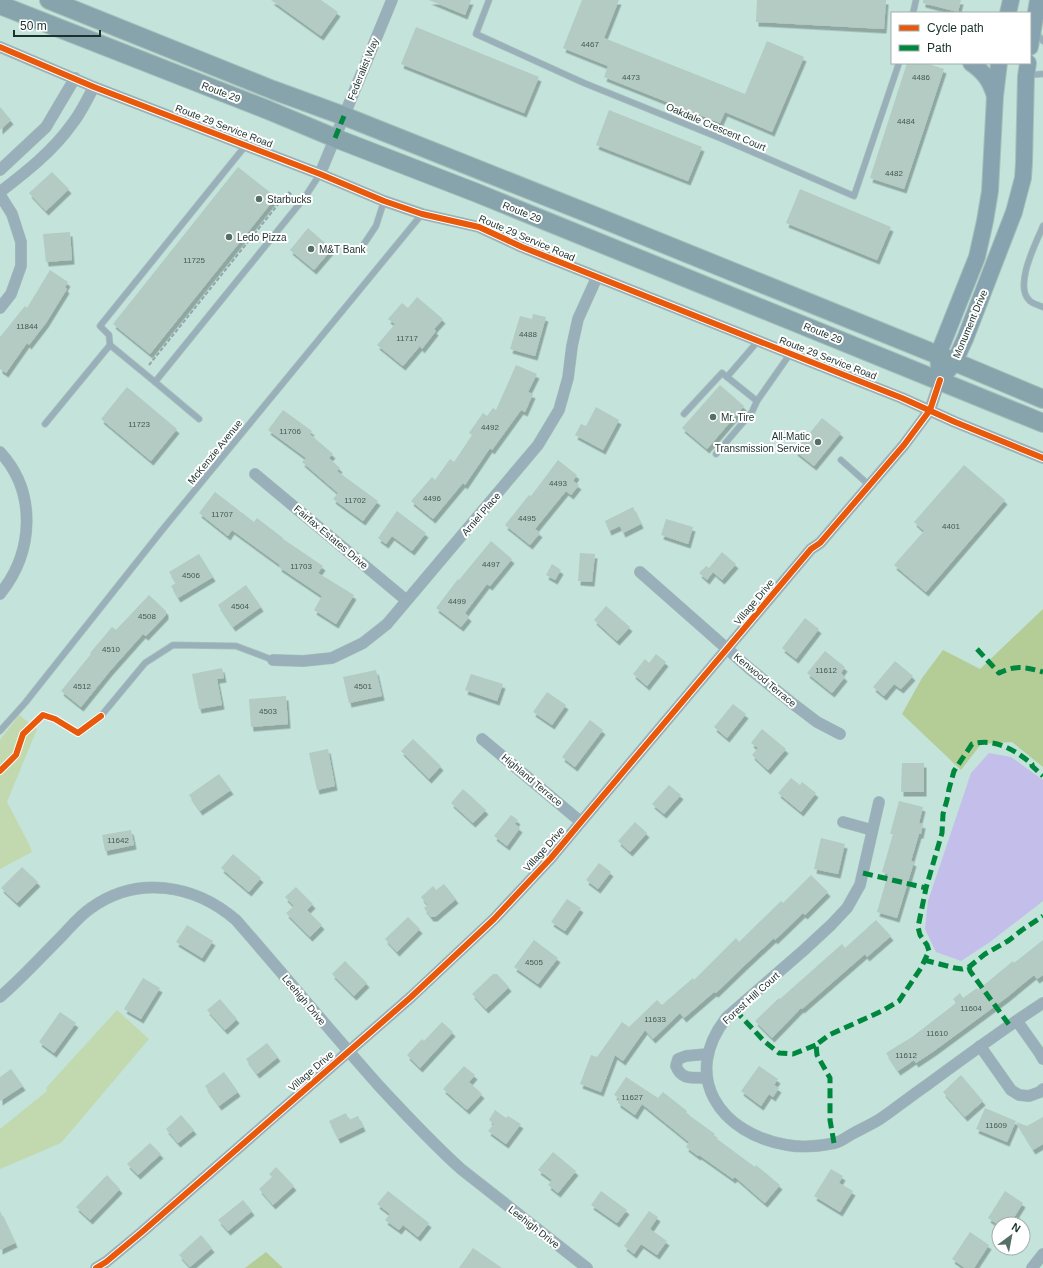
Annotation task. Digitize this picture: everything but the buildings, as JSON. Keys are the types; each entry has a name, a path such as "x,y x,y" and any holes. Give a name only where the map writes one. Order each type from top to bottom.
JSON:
{"main road":[{"name":"Route 29","path":"49,0 273,90 344,116 600,218 1043,400"},
{"path":"1008,12 1011,0"},
{"path":"1018,12 1019,0"},
{"path":"1031,45 1038,35 1038,0"},
{"name":"Route 29","path":"0,5 477,193 564,230 940,380 1043,423"},
{"path":"972,64 986,76 991,83 995,96"},
{"name":"Monument Drive","path":"940,380 946,359 946,332 968,283 977,257 985,220 990,191 995,96 999,64"},
{"path":"1017,64 1027,69"},
{"name":"Monument Drive","path":"946,359 968,332 1014,212 1023,178 1027,69"}],"street":[{"name":"Federalist Way","path":"320,174 392,0"},
{"name":"Route 29 Service Road","path":"0,47 94,86 320,174 384,201 422,214 479,227 522,247 902,398 955,422 1043,458"},
{"path":"0,170 46,127 75,78"},
{"path":"0,192 57,143 73,123 94,86"},
{"path":"0,196 12,214 21,242 21,266 12,294 0,308"},
{"name":"Arniel Place","path":"273,660 304,661 332,658 363,643 387,624 534,451 559,410 568,378 572,346 578,319 597,277"},
{"name":"Village Drive","path":"96,1268 106,1262 142,1232 411,998 494,919 551,858 812,549 820,543 904,445 930,410 940,380"},
{"path":"0,452 6,458 17,475 23,489 27,535 21,556 14,572 0,594"},
{"name":"Fairfax Estates Drive","path":"255,474 406,600"},
{"name":"Kenwood Terrace","path":"640,572 792,703 817,722 840,734"},
{"name":"Highland Terrace","path":"482,739 581,822"},
{"name":"Forest Hill Court","path":"879,802 860,885 847,908 804,950 727,1017 719,1028 707,1054 706,1078 709,1090 721,1110 738,1126 760,1138 788,1146 813,1146 837,1142 879,1119 980,1046 1043,1003"},
{"path":"843,822 872,830"},
{"name":"Leehigh Drive","path":"0,998 82,915 114,895 132,889 174,889 186,891 206,899 236,920 348,1052 421,1132 461,1169 587,1268"},
{"path":"1016,1021 1043,1059"},
{"path":"980,1046 1011,1090 1019,1095 1029,1096 1040,1092 1043,1089"},
{"path":"706,1078 685,1077 678,1073 676,1066 678,1059 686,1056 707,1054"},
{"path":"1032,1268 1043,1254"}],"lane":[{"name":"Oakdale Crescent Court","path":"489,0 476,34 584,83 720,138 854,196 899,64"},
{"path":"913,12 916,0"},
{"path":"1027,69 1043,74"},
{"path":"45,424 110,345 110,335 100,326 246,145"},
{"path":"155,382 301,202 320,174"},
{"path":"364,244 376,226 384,201"},
{"name":"McKenzie Avenue","path":"0,731 25,703 168,523 422,214"},
{"path":"1043,226 1024,279 1024,292 1029,301 1043,307"},
{"path":"727,377 758,341"},
{"path":"110,345 199,419"},
{"path":"716,454 752,412 757,401 790,354"},
{"path":"684,414 722,373 757,401"},
{"path":"841,460 869,485"},
{"path":"101,716 145,663 172,645 236,646 273,660"}],"path":[{"path":"143,372 288,192 301,202"}],"green space":[{"path":"1043,609 1043,767 1012,742 981,744 961,770 902,714 922,678 943,650 980,669"},
{"path":"19,715 37,729 7,802 32,852 0,869 0,740"},
{"path":"117,1010 149,1039 61,1143 0,1169 0,1129 47,1091 46,1088"},
{"path":"266,1252 283,1268 245,1268"}],"shaded area":[{"path":"989,753 1011,757 1043,780 1043,901 990,942 961,961 936,952 925,929 928,901 971,773"}],"marked path":[{"path":"335,138 344,116"},
{"path":"977,649 999,673 1015,668 1031,669 1043,672"},
{"path":"834,1143 830,1120 830,1078 817,1055 816,1045 829,1035 882,1011 899,1001 921,968 929,951 920,935 918,927 926,888 942,833 943,814 954,771 972,744 988,742 1011,749 1032,764 1032,766 1043,776"},
{"path":"863,873 926,888"},
{"path":"924,960 955,968 962,969 969,967 985,954 1008,941 1043,916"},
{"path":"969,967 970,971 1010,1026"},
{"path":"735,1010 764,1041 779,1053 793,1054 816,1045"}],"cycle path":[{"path":"0,47 94,87 320,174 384,201 422,214 479,227 522,247 902,398 955,422 1043,458"},
{"path":"96,1268 106,1262 142,1232 411,997 494,919 551,858 811,549 820,543 904,445 930,410 940,380"},
{"path":"0,771 16,755 23,734 43,715 55,719 78,733 101,716"}],"place":[{"name":"Starbucks","path":"259,199"},
{"name":"Ledo Pizza","path":"229,237"},
{"name":"M&T Bank","path":"311,249"},
{"name":"Mr. Tire","path":"713,417"},
{"name":"All-Matic Transmission Service","path":"818,442"}]}
